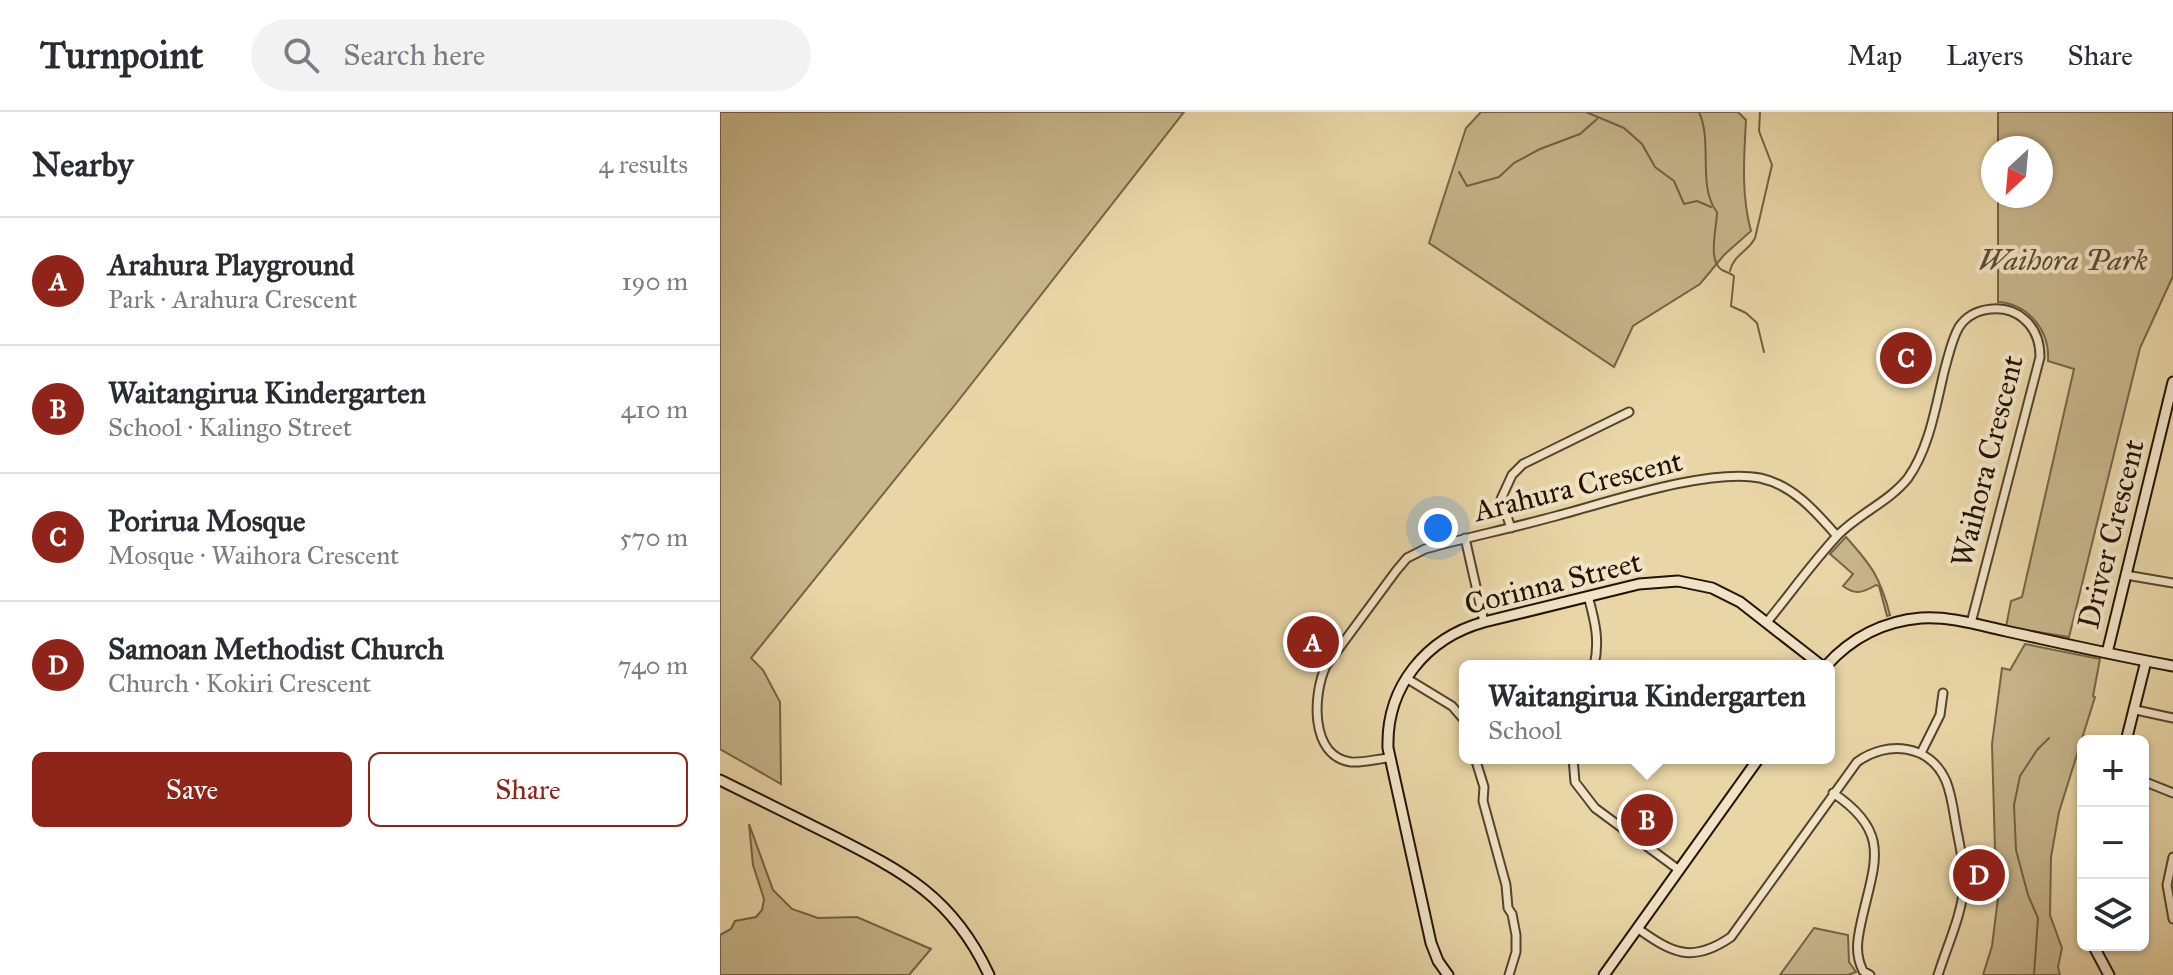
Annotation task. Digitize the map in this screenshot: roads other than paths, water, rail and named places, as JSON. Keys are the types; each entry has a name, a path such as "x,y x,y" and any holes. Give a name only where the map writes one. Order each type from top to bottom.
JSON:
{"street":[{"name":"Waihora Crescent","path":"1767,622 1837,536 1894,492 1918,462 1952,342 1962,324 1984,310 2001,309 2020,315 2035,333 2040,344 2040,357 1971,623"},
{"name":"Driver Crescent","path":"2107,653 2173,382"},
{"path":"1511,528 1501,499 1512,475 1523,464 1629,412"},
{"name":"Arahura Crescent","path":"1388,758 1351,762 1329,750 1321,740 1319,681 1326,666 1407,558 1425,549 1655,490 1732,476 1762,479 1787,489 1811,507 1837,536"},
{"path":"1465,538 1484,622"},
{"path":"2126,575 2173,583"},
{"name":"Corinna Street","path":"1448,975 1431,943 1388,758 1391,712 1406,678 1436,645 1460,630 1484,622 1653,581 1678,581 1696,583 1724,593 1816,660"},
{"path":"1588,596 1597,627 1595,660"},
{"path":"1831,660 1855,640 1890,623 1925,617 1971,623 2173,666"},
{"path":"2128,735 2146,661"},
{"path":"1406,678 1452,706 1459,714"},
{"path":"1921,753 1940,715 1943,693"},
{"path":"2136,710 2173,718"},
{"path":"1637,928 1674,951 1693,953 1715,948 1731,937 1857,762 1874,751 1892,747 1921,753 1933,762 1947,785 1964,870 1961,902 1938,975"},
{"path":"1477,764 1516,935 1516,952 1509,975"},
{"path":"1574,764 1575,782 1595,808 1679,870"},
{"path":"1604,975 1755,764"},
{"path":"720,780 914,880 954,917 972,942 989,975"},
{"path":"2149,783 2173,793"},
{"path":"1833,793 1863,817 1873,836 1874,865 1857,948 1863,971 1870,975"},
{"path":"2173,857 2167,885 2173,919"},
{"path":"2096,951 2109,975"}],"waterway":[{"path":"1586,112 1624,128 1642,144 1655,167 1674,181 1684,204 1697,201 1711,207"},
{"path":"1699,112 1705,137 1708,190 1717,212 1715,259 1717,266 1734,276 1731,306 1757,323 1764,352"},
{"path":"1730,271 1734,261 1755,238 1772,165 1759,131 1760,112"},
{"path":"1459,172 1467,186 1499,177 1514,163 1580,134 1597,119"},
{"path":"2034,975 2038,918 2028,895 2016,850 2014,805 2020,776 2049,738"}],"place":[{"name":"Porirua Mosque","path":"1906,358"},
{"name":"Arahura Playground","path":"1313,642"},
{"name":"Waitangirua Kindergarten","path":"1647,820"},
{"name":"Samoan Methodist Church","path":"1979,875"}],"park label":[{"name":"Waihora Park","path":"2063,260"}]}
